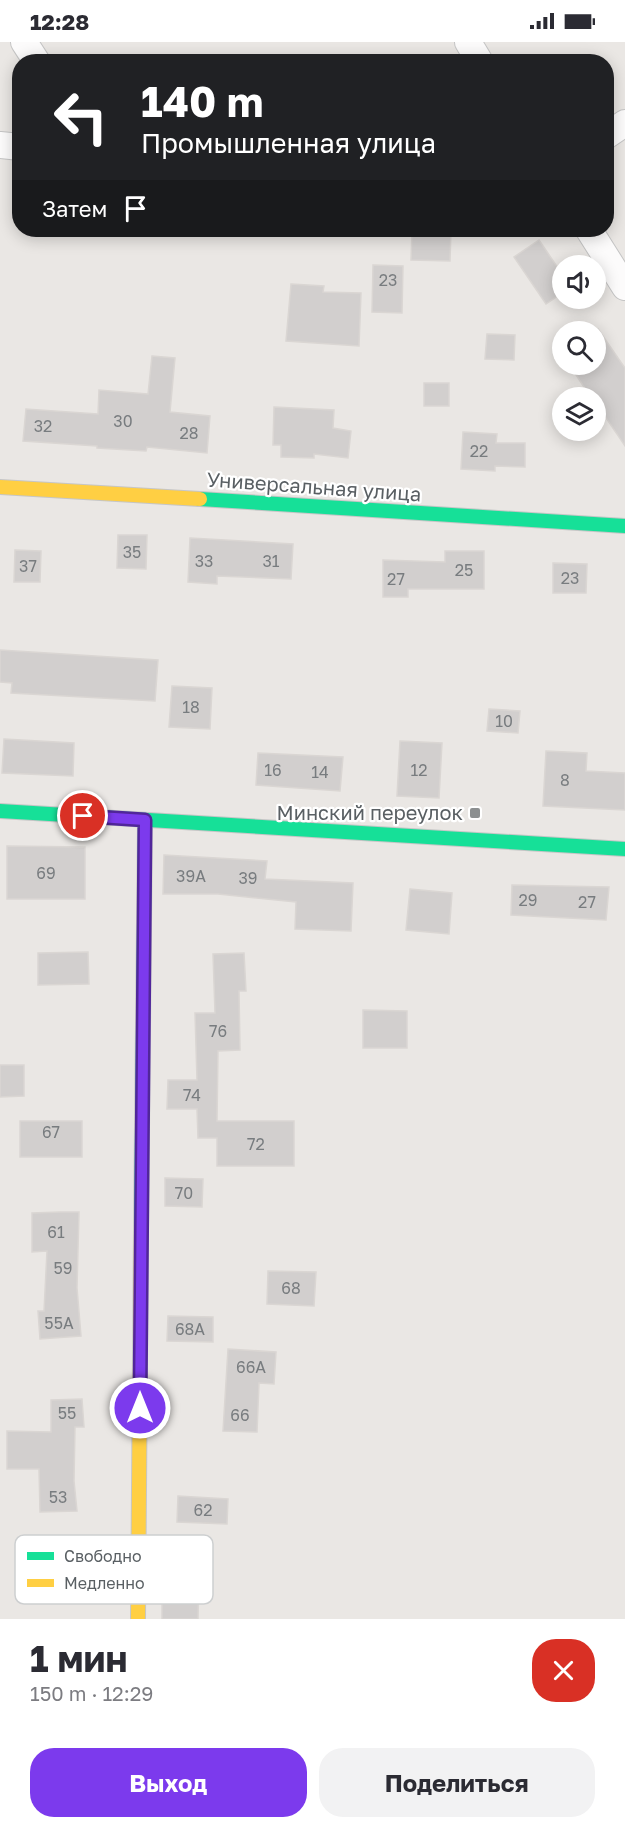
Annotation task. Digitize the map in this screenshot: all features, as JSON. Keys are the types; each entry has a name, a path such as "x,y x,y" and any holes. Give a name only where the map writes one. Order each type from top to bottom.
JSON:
{"street":[{"path":"593,237 625,287"},
{"name":"Универсальная улица","path":"0,488 625,526"},
{"path":"0,811 625,849"},
{"path":"139,1535 145,820"},
{"path":"138,1604 138,1619"}],"building":[{"path":"412,237 451,237 450,261 411,260"},
{"path":"539,240 552,259 552,300 546,304 514,257"},
{"path":"373,265 403,266 402,313 372,312"},
{"path":"291,284 324,286 323,292 361,293 359,346 286,341"},
{"path":"487,334 515,335 514,360 485,359"},
{"path":"606,341 625,368 625,446 606,418 606,387 584,387 576,375 606,375"},
{"path":"152,356 175,358 170,412 210,416 207,453 147,447 146,451 97,448 97,446 23,441 26,409 98,414 99,390 148,394"},
{"path":"424,383 449,383 449,406 424,406"},
{"path":"274,407 334,410 333,428 351,431 348,458 314,454 314,458 281,457 281,445 273,445"},
{"path":"463,432 497,434 496,443 525,443 525,467 495,466 495,471 461,469"},
{"path":"118,535 147,535 146,569 117,568"},
{"path":"190,538 293,544 291,579 217,576 217,584 188,582"},
{"path":"15,550 41,551 40,582 14,582"},
{"path":"445,551 484,551 484,589 408,589 408,597 383,597 383,560 445,562"},
{"path":"553,563 587,564 586,593 553,593"},
{"path":"0,650 158,660 155,701 11,693 12,683 0,682"},
{"path":"172,686 212,688 210,729 169,727"},
{"path":"489,709 520,711 518,733 487,731"},
{"path":"4,739 74,743 73,776 2,773"},
{"path":"400,741 442,743 439,798 397,796"},
{"path":"546,751 587,753 586,771 625,773 625,810 543,806"},
{"path":"258,753 343,757 340,791 256,785"},
{"path":"7,846 85,847 85,899 7,899"},
{"path":"164,855 267,861 265,879 353,883 351,931 295,929 296,902 218,894 163,894"},
{"path":"512,885 609,887 606,920 511,915"},
{"path":"410,889 452,893 449,934 406,930"},
{"path":"88,952 89,984 38,985 38,953"},
{"path":"244,953 246,991 239,991 240,1050 218,1051 217,1121 294,1121 294,1166 217,1166 217,1138 198,1138 197,1109 167,1109 168,1080 197,1080 195,1013 215,1013 213,954"},
{"path":"363,1010 407,1011 407,1048 363,1048"},
{"path":"0,1065 24,1065 24,1096 0,1097"},
{"path":"20,1121 82,1121 82,1157 20,1157"},
{"path":"165,1178 203,1179 202,1207 165,1206"},
{"path":"79,1212 77,1288 81,1336 40,1339 38,1311 44,1311 47,1251 32,1252 32,1213"},
{"path":"268,1271 316,1272 314,1306 267,1304"},
{"path":"168,1316 213,1317 213,1342 167,1341"},
{"path":"228,1349 276,1352 274,1384 259,1383 257,1432 223,1431"},
{"path":"82,1399 84,1427 75,1427 74,1481 77,1511 40,1512 39,1469 7,1469 7,1431 51,1432 51,1400"},
{"path":"178,1496 228,1499 227,1524 177,1522"},
{"path":"162,1604 198,1604 198,1619 162,1619"}],"traffic: fast":[{"path":"200,499 625,526"},
{"path":"0,811 625,849"},
{"path":"141,1229 145,820"}],"traffic: slow":[{"path":"0,487 200,499"},
{"path":"139,1535 141,1229"},
{"path":"138,1604 138,1619"}],"place":[{"name":"Минский переулок","path":"475,813"}],"route":[{"path":"83,816 145,820 140,1408"}]}
